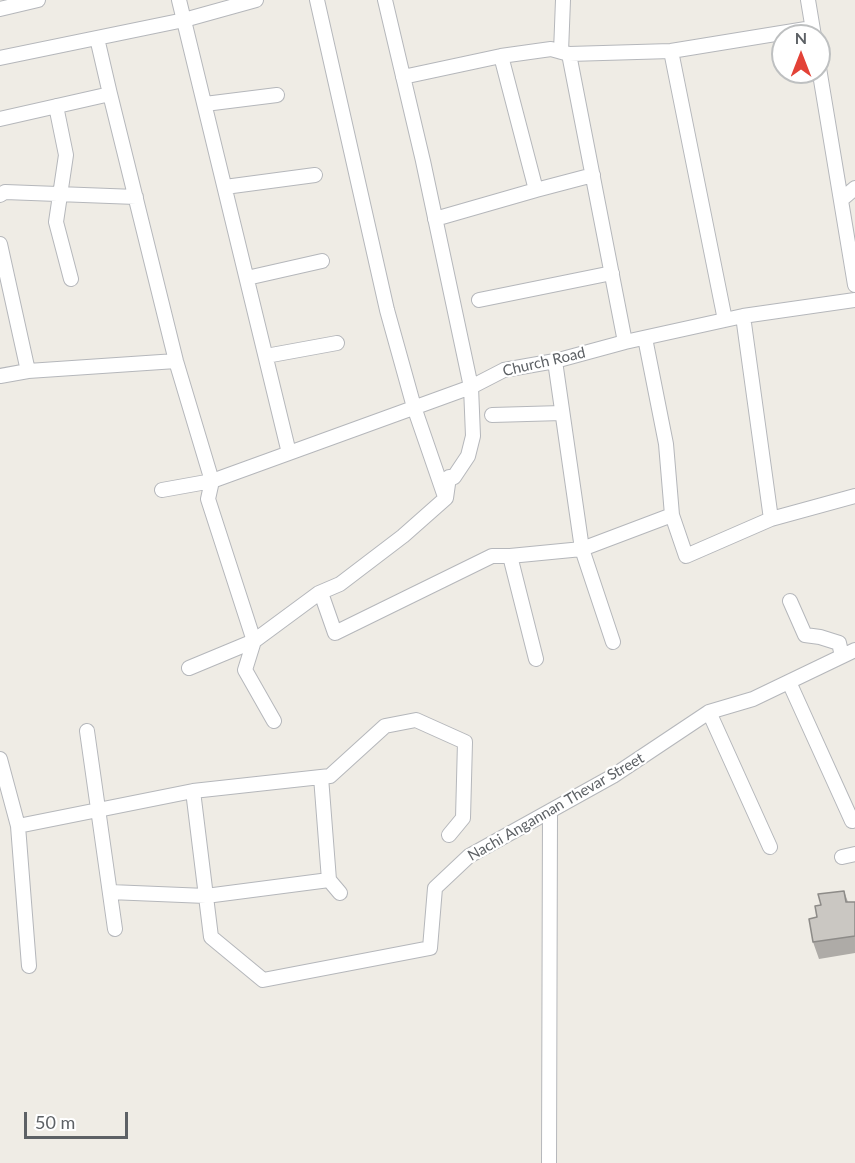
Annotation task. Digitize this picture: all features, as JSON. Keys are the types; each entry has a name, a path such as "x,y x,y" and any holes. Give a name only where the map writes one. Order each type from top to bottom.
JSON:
{"street":[{"path":"0,9 38,0"},
{"path":"179,0 289,453"},
{"path":"0,58 184,20 256,0"},
{"path":"318,0 387,310 414,407 446,498"},
{"path":"189,668 254,641 321,593 340,584 403,536 446,498 449,477 454,477 465,462 473,436 471,387 384,0"},
{"path":"563,0 565,53 593,176 625,342"},
{"path":"807,0 812,24"},
{"path":"97,38 176,361 212,481 208,499 254,641 245,670 274,721"},
{"path":"403,77 501,56 551,49 565,53 671,51 771,38"},
{"path":"671,51 725,320"},
{"path":"501,56 536,190"},
{"path":"822,84 855,285"},
{"path":"0,119 110,94"},
{"path":"205,104 277,95"},
{"path":"56,106 66,155 62,195 56,222 71,279"},
{"path":"225,187 315,176"},
{"path":"435,219 593,176"},
{"path":"841,200 855,188"},
{"path":"0,195 5,192 136,197"},
{"path":"0,244 28,371"},
{"path":"247,278 322,261"},
{"path":"479,300 612,273"},
{"name":"Church Road","path":"162,490 212,481 471,387 504,370 555,361 625,342 743,316 855,300"},
{"path":"743,316 771,519"},
{"path":"645,338 666,444 672,515 686,556 771,519 855,496"},
{"path":"266,356 337,342"},
{"path":"0,376 28,371 176,361"},
{"path":"555,361 582,549 613,642"},
{"path":"492,415 562,413"},
{"path":"321,593 335,633 492,556 582,549 672,515"},
{"path":"510,556 536,659"},
{"path":"790,601 805,635 839,643 842,656"},
{"name":"Nachi Angannan Thevar Street","path":"449,835 463,818 465,742 416,720 385,726 330,776 193,791 211,937 263,980 430,948 435,888 469,856 613,776 709,712 753,699 855,650"},
{"path":"789,682 852,821"},
{"path":"709,712 770,847"},
{"path":"87,731 115,929"},
{"path":"0,759 18,826 29,966"},
{"path":"321,777 329,880 339,893"},
{"path":"18,826 193,791"},
{"path":"549,1163 550,811"},
{"path":"110,892 206,896 329,880"}],"building":[{"path":"844,891 846,902 855,902 855,936 813,942 809,919 817,917 815,906 821,905 818,894"}]}
